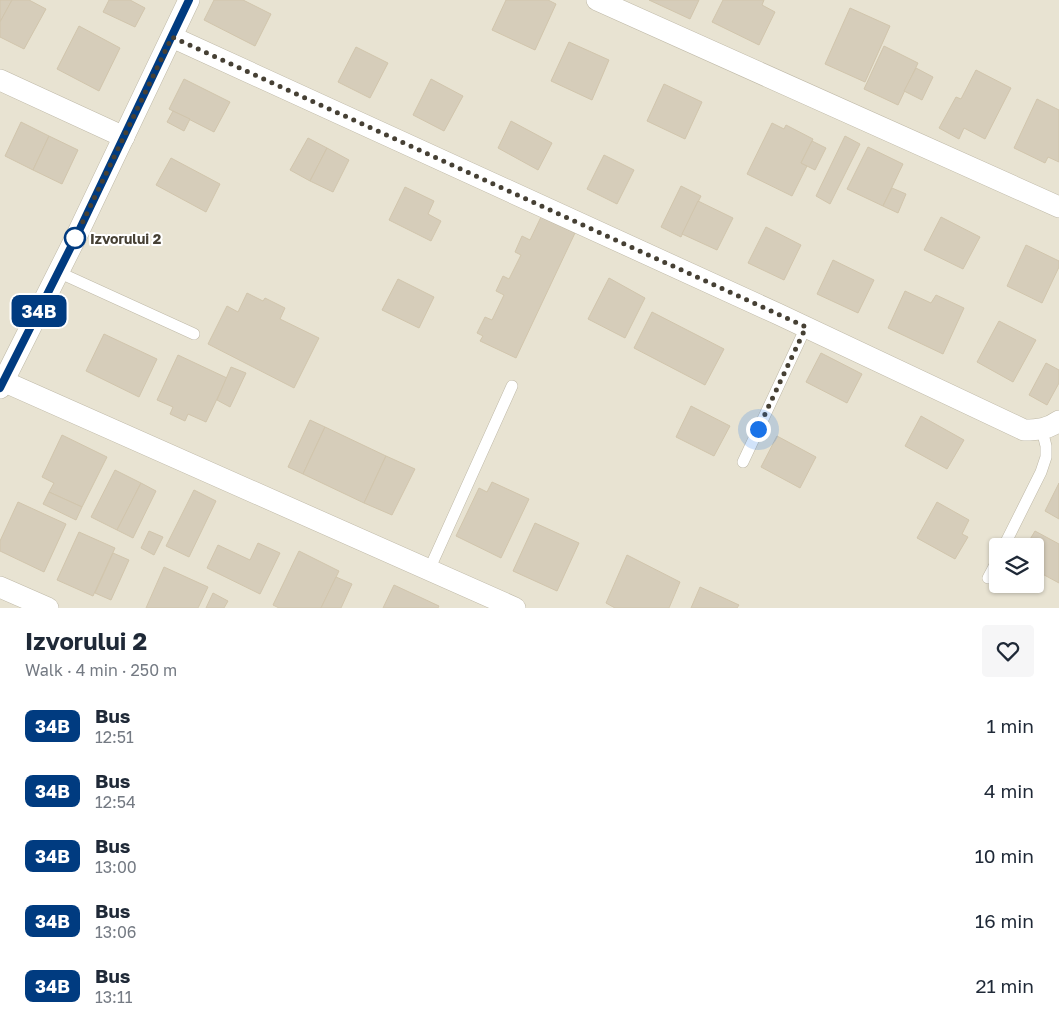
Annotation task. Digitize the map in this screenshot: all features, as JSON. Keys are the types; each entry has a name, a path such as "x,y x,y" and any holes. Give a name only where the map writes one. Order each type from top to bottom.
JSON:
{"street":[{"path":"189,0 124,137 2,384 515,608"},
{"path":"597,0 1059,207"},
{"path":"172,37 806,327 1024,430 1050,425"},
{"path":"0,80 124,137"},
{"path":"0,587 48,608"}],"lane":[{"path":"58,272 194,334"},
{"path":"743,462 806,327"},
{"path":"429,570 512,386"},
{"path":"1008,538 1046,457 1050,425"}],"shaded area":[{"path":"0,0 1059,0 1059,608 0,608"}],"building":[{"path":"0,0 12,0 0,22"},
{"path":"12,0 29,0 46,9 24,49 0,37 0,22"},
{"path":"109,0 130,0 145,8 135,27 103,12"},
{"path":"214,0 243,0 271,14 255,46 204,20"},
{"path":"506,0 548,0 556,4 535,50 492,30"},
{"path":"649,0 699,0 690,19"},
{"path":"723,0 764,0 762,5 775,12 759,45 712,22"},
{"path":"850,8 890,26 865,82 825,64"},
{"path":"79,26 120,48 99,91 57,69"},
{"path":"569,42 609,60 592,100 551,81"},
{"path":"884,46 918,63 898,105 864,89"},
{"path":"356,47 388,63 370,98 338,82"},
{"path":"916,68 933,77 922,100 904,91"},
{"path":"976,70 1011,88 985,139 964,128 959,139 939,128 956,97 961,99"},
{"path":"184,79 230,102 214,132 169,109"},
{"path":"431,79 463,96 444,131 413,115"},
{"path":"664,84 702,102 685,139 647,121"},
{"path":"1037,99 1059,110 1059,162 1048,157 1045,163 1014,148"},
{"path":"173,111 190,119 184,131 167,122"},
{"path":"511,121 552,143 538,170 498,148"},
{"path":"21,122 49,136 33,170 5,156"},
{"path":"772,123 784,129 786,125 813,139 801,163 807,166 792,196 747,174"},
{"path":"49,136 78,150 62,184 33,170"},
{"path":"845,136 860,144 830,204 816,196"},
{"path":"308,138 327,148 310,181 290,170"},
{"path":"812,141 826,148 815,170 801,163"},
{"path":"868,147 903,164 883,206 847,189"},
{"path":"327,148 349,160 333,192 310,181"},
{"path":"604,155 634,170 617,204 587,189"},
{"path":"171,158 220,184 206,212 156,185"},
{"path":"681,186 701,196 681,237 661,227"},
{"path":"405,187 434,201 428,214 441,221 431,241 389,220"},
{"path":"892,188 906,194 898,213 883,206"},
{"path":"698,201 733,218 717,250 682,234"},
{"path":"541,217 575,233 516,358 480,341 483,336 477,333 485,317 492,320 504,295 496,291 503,276 509,279 521,255 515,252 522,236 530,240"},
{"path":"941,217 980,237 963,269 924,250"},
{"path":"766,227 801,245 784,280 748,263"},
{"path":"1026,245 1059,261 1059,267 1042,303 1007,286"},
{"path":"833,260 874,280 858,313 817,294"},
{"path":"609,278 645,298 625,338 588,319"},
{"path":"398,279 434,297 419,328 382,310"},
{"path":"905,291 931,303 936,295 964,308 943,354 888,328"},
{"path":"247,293 263,301 265,298 285,308 280,319 319,338 294,388 208,344 227,306 238,312"},
{"path":"652,312 724,349 705,385 634,348"},
{"path":"999,321 1036,340 1013,382 977,362"},
{"path":"104,334 157,359 139,397 86,371"},
{"path":"821,353 862,374 847,403 806,382"},
{"path":"178,355 227,378 206,422 188,414 185,421 170,414 173,407 157,400"},
{"path":"1046,363 1059,370 1059,383 1047,405 1029,395"},
{"path":"231,367 246,373 230,407 217,400"},
{"path":"691,406 730,426 714,456 676,437"},
{"path":"921,416 964,440 947,469 905,446"},
{"path":"310,420 325,427 303,474 288,467"},
{"path":"325,427 386,456 364,503 303,474"},
{"path":"62,435 107,457 82,507 49,492 54,483 42,477"},
{"path":"777,436 816,457 800,488 761,467"},
{"path":"386,456 415,469 392,515 364,503"},
{"path":"115,470 141,483 117,530 91,517"},
{"path":"492,482 529,499 501,558 456,536 479,488 487,492"},
{"path":"141,483 156,491 133,538 117,530"},
{"path":"1059,483 1059,519 1045,511"},
{"path":"194,490 216,501 189,557 166,546"},
{"path":"49,492 82,507 76,520 43,504"},
{"path":"18,502 66,524 44,572 0,551 0,541"},
{"path":"937,502 969,520 962,534 968,537 955,559 917,538"},
{"path":"535,523 579,543 557,591 513,571"},
{"path":"149,531 163,537 154,555 141,548"},
{"path":"1035,531 1059,544 1059,583 1044,575 1044,538 1031,538"},
{"path":"79,532 115,548 93,596 57,580"},
{"path":"258,543 280,553 260,594 207,568 218,545 250,560"},
{"path":"299,551 339,571 321,608 279,608 273,605"},
{"path":"113,553 129,560 111,600 95,593"},
{"path":"627,555 680,582 669,608 615,608 606,603"},
{"path":"164,567 208,587 198,608 146,608"},
{"path":"336,577 352,584 341,608 321,608"},
{"path":"394,585 439,606 438,608 383,608"},
{"path":"700,587 739,605 737,608 691,608"},
{"path":"213,593 228,601 224,608 206,608"}],"bus line":[{"name":"34B","path":"0,388 76,237 189,0"}],"place":[{"name":"Izvorului 2","path":"75,238"}],"route":[{"path":"75,238 172,37 806,327 758,429"}]}
